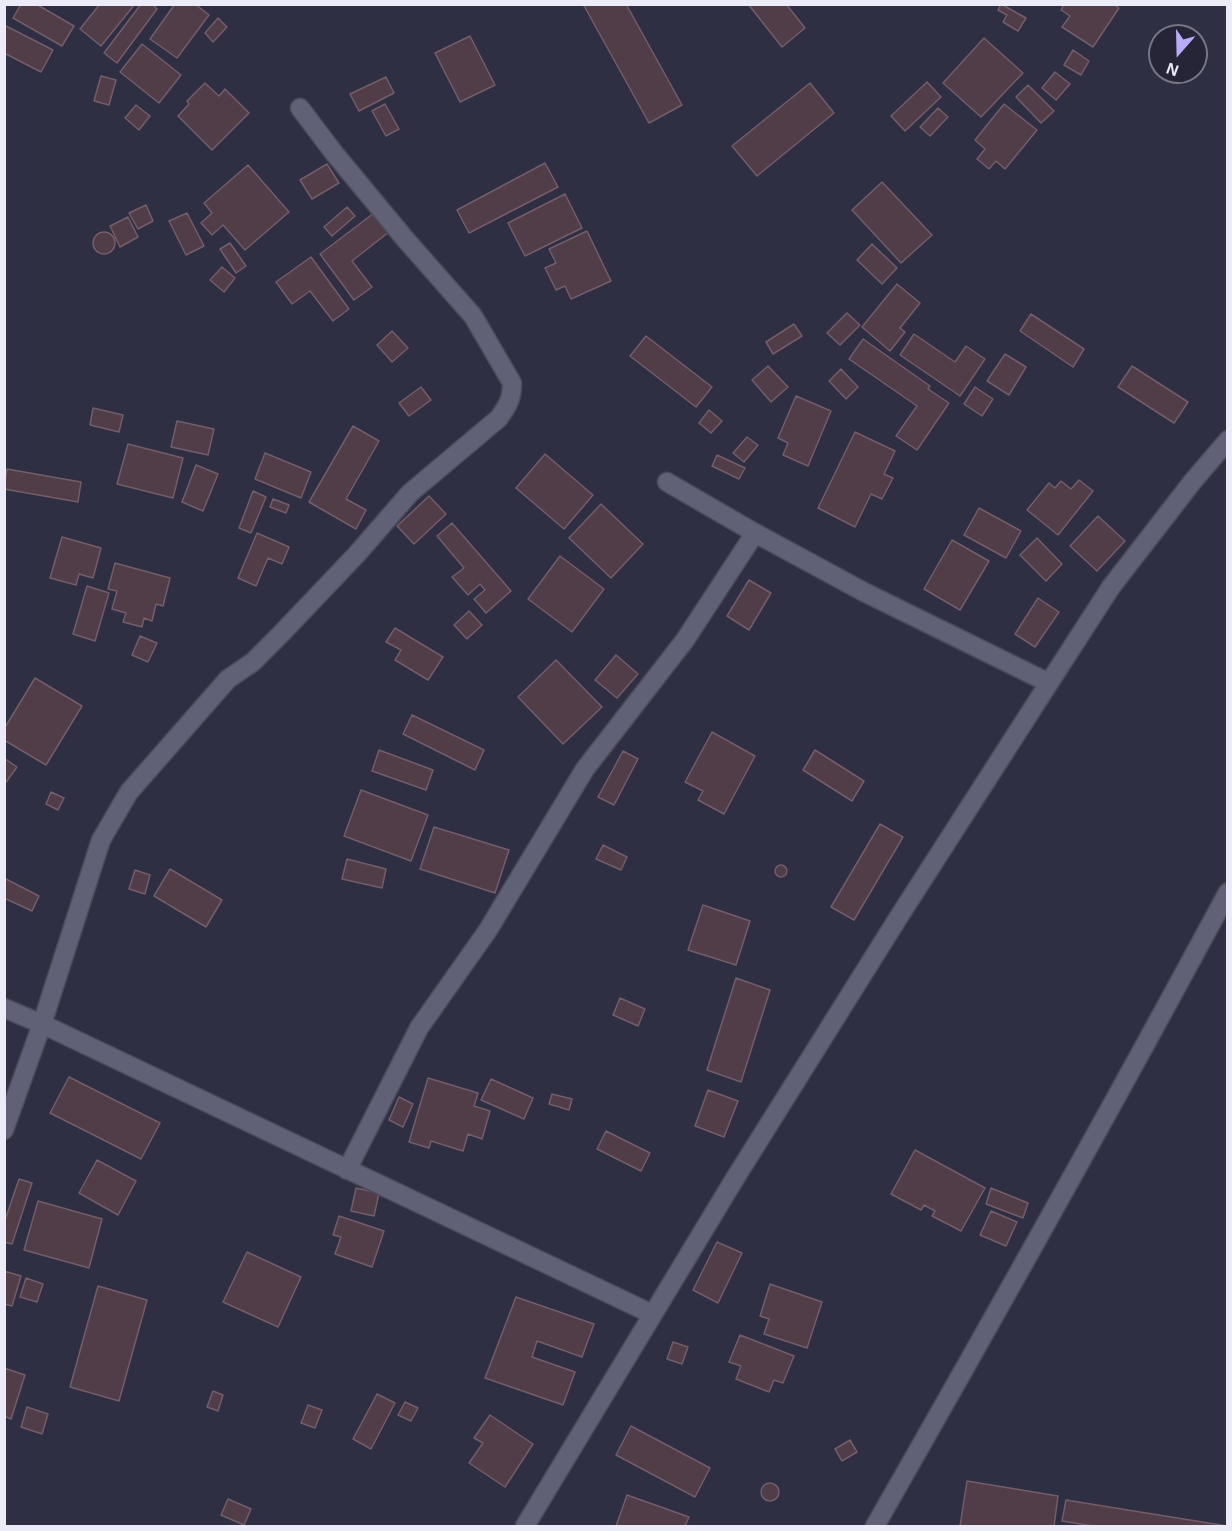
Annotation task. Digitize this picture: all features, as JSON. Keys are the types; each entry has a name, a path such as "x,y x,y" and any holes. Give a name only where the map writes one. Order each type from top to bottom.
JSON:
{"street":[{"path":"4,1130 42,1024 101,840 129,792 228,679 253,662 279,636 357,554 410,493 499,418 512,394 512,383 473,316 406,240 300,108"},
{"path":"525,1527 734,1180 1049,683 1111,587 1227,440"},
{"path":"667,482 864,592 1049,683"},
{"path":"347,1170 419,1028 488,930 585,769 685,640 755,533"},
{"path":"875,1527 1121,1090 1227,892"},
{"path":"4,1008 652,1314"}],"building":[{"path":"21,4 36,4 74,26 62,46 13,18"},
{"path":"100,4 135,4 101,46 80,29"},
{"path":"141,4 152,4 157,9 117,63 104,53"},
{"path":"175,4 195,4 209,15 177,58 150,39"},
{"path":"583,4 626,4 682,105 649,123"},
{"path":"748,4 786,4 805,28 782,47"},
{"path":"1001,4 1026,18 1018,31 1003,22 1007,15 998,10"},
{"path":"1064,4 1113,4 1119,8 1093,47 1062,27 1070,16 1061,10"},
{"path":"218,18 227,27 213,42 205,33"},
{"path":"4,25 53,50 41,72 4,53"},
{"path":"470,36 495,85 460,102 435,53"},
{"path":"984,38 1023,73 981,117 943,83"},
{"path":"142,44 181,75 159,103 120,72"},
{"path":"1073,50 1089,61 1081,75 1064,65"},
{"path":"1055,72 1070,84 1056,100 1042,88"},
{"path":"101,76 116,80 109,105 94,101"},
{"path":"386,77 394,93 359,111 350,94"},
{"path":"927,82 941,97 905,131 891,116"},
{"path":"205,83 219,96 225,89 249,113 212,150 178,116 189,104 187,101"},
{"path":"810,83 834,113 757,176 732,146"},
{"path":"1028,85 1054,111 1041,123 1016,97"},
{"path":"385,104 399,129 386,136 372,111"},
{"path":"1004,104 1037,130 1005,169 996,161 989,169 977,159 985,149 975,140"},
{"path":"136,105 150,116 139,130 125,118"},
{"path":"938,108 948,117 930,136 920,127"},
{"path":"545,163 558,187 469,233 457,210"},
{"path":"327,164 339,183 312,199 300,180"},
{"path":"248,165 289,212 245,250 223,225 212,235 201,223 212,213 204,203"},
{"path":"882,182 932,235 901,263 852,210"},
{"path":"565,194 582,228 525,256 508,223"},
{"path":"146,205 153,221 138,229 129,213"},
{"path":"347,207 355,216 332,236 324,227"},
{"path":"187,213 204,246 186,255 169,221"},
{"path":"374,213 389,232 352,261 372,287 354,300 320,254"},
{"path":"128,217 138,237 120,247 110,226"},
{"path":"587,231 611,281 571,299 565,286 556,290 545,268 556,263 549,249"},
{"path":"100,232 108,232 115,239 115,247 108,254 100,254 93,247 93,239"},
{"path":"230,243 246,266 236,273 220,249"},
{"path":"872,244 897,268 882,284 857,260"},
{"path":"311,257 349,309 333,321 310,291 292,304 276,282"},
{"path":"222,267 235,278 224,292 210,280"},
{"path":"897,284 920,303 900,328 905,332 890,351 862,327"},
{"path":"847,313 860,325 840,345 827,333"},
{"path":"1031,314 1084,349 1073,367 1020,331"},
{"path":"794,324 802,336 773,354 766,342"},
{"path":"392,331 408,348 392,362 377,345"},
{"path":"914,334 955,362 966,346 985,359 960,396 900,355"},
{"path":"646,336 712,387 696,407 630,356"},
{"path":"863,339 930,386 928,389 949,403 917,450 896,436 917,406 849,359"},
{"path":"1005,354 1026,367 1009,395 987,381"},
{"path":"768,366 788,387 771,402 752,380"},
{"path":"1132,366 1188,402 1174,423 1118,387"},
{"path":"841,369 858,387 846,399 829,381"},
{"path":"421,387 431,400 409,416 399,403"},
{"path":"975,387 993,399 982,416 964,404"},
{"path":"796,396 831,411 808,466 783,455 788,443 778,438"},
{"path":"93,408 123,415 119,432 90,425"},
{"path":"709,410 722,421 711,433 699,423"},
{"path":"177,421 214,429 208,455 171,447"},
{"path":"353,426 379,441 346,499 366,510 356,529 309,502"},
{"path":"855,432 895,451 884,474 893,478 882,499 871,494 855,527 818,508"},
{"path":"747,437 758,445 744,462 733,453"},
{"path":"128,444 183,458 173,498 117,484"},
{"path":"265,453 311,472 301,498 255,479"},
{"path":"545,454 593,495 564,529 516,488"},
{"path":"717,455 745,468 739,479 712,466"},
{"path":"196,465 218,474 203,511 182,502"},
{"path":"7,469 81,482 78,502 4,489"},
{"path":"1079,480 1093,491 1058,535 1027,510 1049,483 1055,488 1061,481 1071,489"},
{"path":"253,491 266,497 251,533 239,528"},
{"path":"429,496 446,514 414,544 397,526"},
{"path":"273,499 289,505 286,513 270,507"},
{"path":"601,504 643,544 611,578 569,538"},
{"path":"979,508 1021,531 1006,558 964,535"},
{"path":"1098,516 1125,541 1097,571 1070,546"},
{"path":"452,523 511,591 486,613 474,599 485,590 480,584 468,595 452,577 464,568 437,536"},
{"path":"257,533 289,547 282,564 268,558 256,586 238,578"},
{"path":"62,537 101,548 93,578 79,574 76,585 50,578"},
{"path":"1037,538 1062,564 1046,581 1020,555"},
{"path":"952,540 989,561 960,610 924,589"},
{"path":"560,556 604,589 572,632 528,599"},
{"path":"115,563 170,578 163,606 156,604 152,621 144,618 142,627 123,622 126,613 112,609 117,591 108,589"},
{"path":"749,580 771,593 749,630 727,616"},
{"path":"87,586 109,593 95,641 73,634"},
{"path":"1038,598 1059,612 1035,647 1015,634"},
{"path":"469,611 482,625 467,639 454,625"},
{"path":"395,628 443,657 428,680 395,660 401,650 386,642"},
{"path":"140,636 157,643 148,662 132,655"},
{"path":"616,655 638,674 617,698 595,680"},
{"path":"556,660 602,707 563,744 518,697"},
{"path":"35,678 82,706 46,765 4,740 4,729"},
{"path":"412,715 484,750 475,770 403,734"},
{"path":"712,732 755,756 724,814 698,800 703,791 685,782"},
{"path":"379,750 433,770 426,790 372,771"},
{"path":"815,750 864,781 852,801 803,770"},
{"path":"623,751 638,759 614,805 598,797"},
{"path":"4,758 17,767 4,785"},
{"path":"361,790 428,815 411,861 344,836"},
{"path":"51,792 64,798 58,810 46,804"},
{"path":"880,824 903,837 854,920 831,907"},
{"path":"434,827 509,850 495,893 420,869"},
{"path":"603,845 627,857 621,870 596,859"},
{"path":"347,859 386,869 382,888 342,879"},
{"path":"783,865 787,871 783,877 779,877 775,869"},
{"path":"170,869 222,900 206,927 154,896"},
{"path":"135,870 150,875 145,894 129,889"},
{"path":"4,878 39,896 32,911 4,898"},
{"path":"703,905 750,921 736,965 688,950"},
{"path":"736,978 770,990 741,1082 707,1070"},
{"path":"620,998 645,1009 638,1026 613,1015"},
{"path":"69,1077 160,1123 141,1159 50,1113"},
{"path":"428,1078 478,1093 474,1106 490,1111 482,1139 468,1134 463,1151 431,1141 429,1148 409,1142"},
{"path":"491,1079 533,1098 524,1119 481,1100"},
{"path":"708,1090 738,1101 724,1137 695,1126"},
{"path":"552,1094 572,1099 569,1110 549,1104"},
{"path":"399,1097 413,1104 403,1127 389,1120"},
{"path":"606,1131 650,1153 641,1171 597,1149"},
{"path":"915,1150 985,1188 961,1231 932,1216 935,1211 924,1205 921,1210 891,1194"},
{"path":"97,1160 136,1181 118,1215 79,1193"},
{"path":"19,1179 32,1183 12,1244 4,1242 4,1223"},
{"path":"356,1188 379,1193 374,1216 351,1211"},
{"path":"991,1188 1028,1203 1023,1218 986,1204"},
{"path":"38,1201 102,1219 89,1268 24,1250"},
{"path":"991,1211 1017,1222 1006,1246 980,1235"},
{"path":"339,1216 384,1231 372,1267 335,1254 341,1237 333,1235"},
{"path":"717,1242 742,1253 718,1303 693,1290"},
{"path":"247,1252 301,1277 278,1327 223,1302"},
{"path":"4,1271 21,1276 12,1306 4,1304"},
{"path":"26,1278 43,1284 37,1302 20,1297"},
{"path":"770,1284 822,1302 807,1348 764,1334 769,1319 760,1316"},
{"path":"98,1286 147,1300 119,1401 70,1387"},
{"path":"516,1297 594,1324 582,1357 537,1341 532,1357 575,1372 563,1405 485,1378"},
{"path":"740,1335 794,1356 783,1383 774,1380 769,1392 736,1379 741,1366 729,1362"},
{"path":"673,1342 688,1347 682,1364 667,1359"},
{"path":"4,1368 25,1375 11,1419 4,1416"},
{"path":"213,1391 223,1395 218,1411 207,1407"},
{"path":"377,1394 395,1403 371,1449 353,1439"},
{"path":"405,1402 418,1408 411,1421 398,1415"},
{"path":"308,1405 322,1410 315,1428 301,1423"},
{"path":"27,1407 48,1414 42,1434 21,1427"},
{"path":"490,1415 533,1444 505,1487 469,1463 483,1443 474,1438"},
{"path":"631,1426 710,1468 695,1497 616,1455"},
{"path":"850,1440 857,1452 842,1461 835,1449"},
{"path":"967,1481 1058,1496 1054,1526 960,1526"},
{"path":"770,1483 776,1486 779,1492 776,1498 770,1501 764,1498 761,1492 764,1486"},
{"path":"627,1495 689,1517 685,1526 616,1526"},
{"path":"228,1499 251,1509 244,1525 221,1515"},
{"path":"1066,1500 1227,1526 1093,1526 1062,1521"}]}
